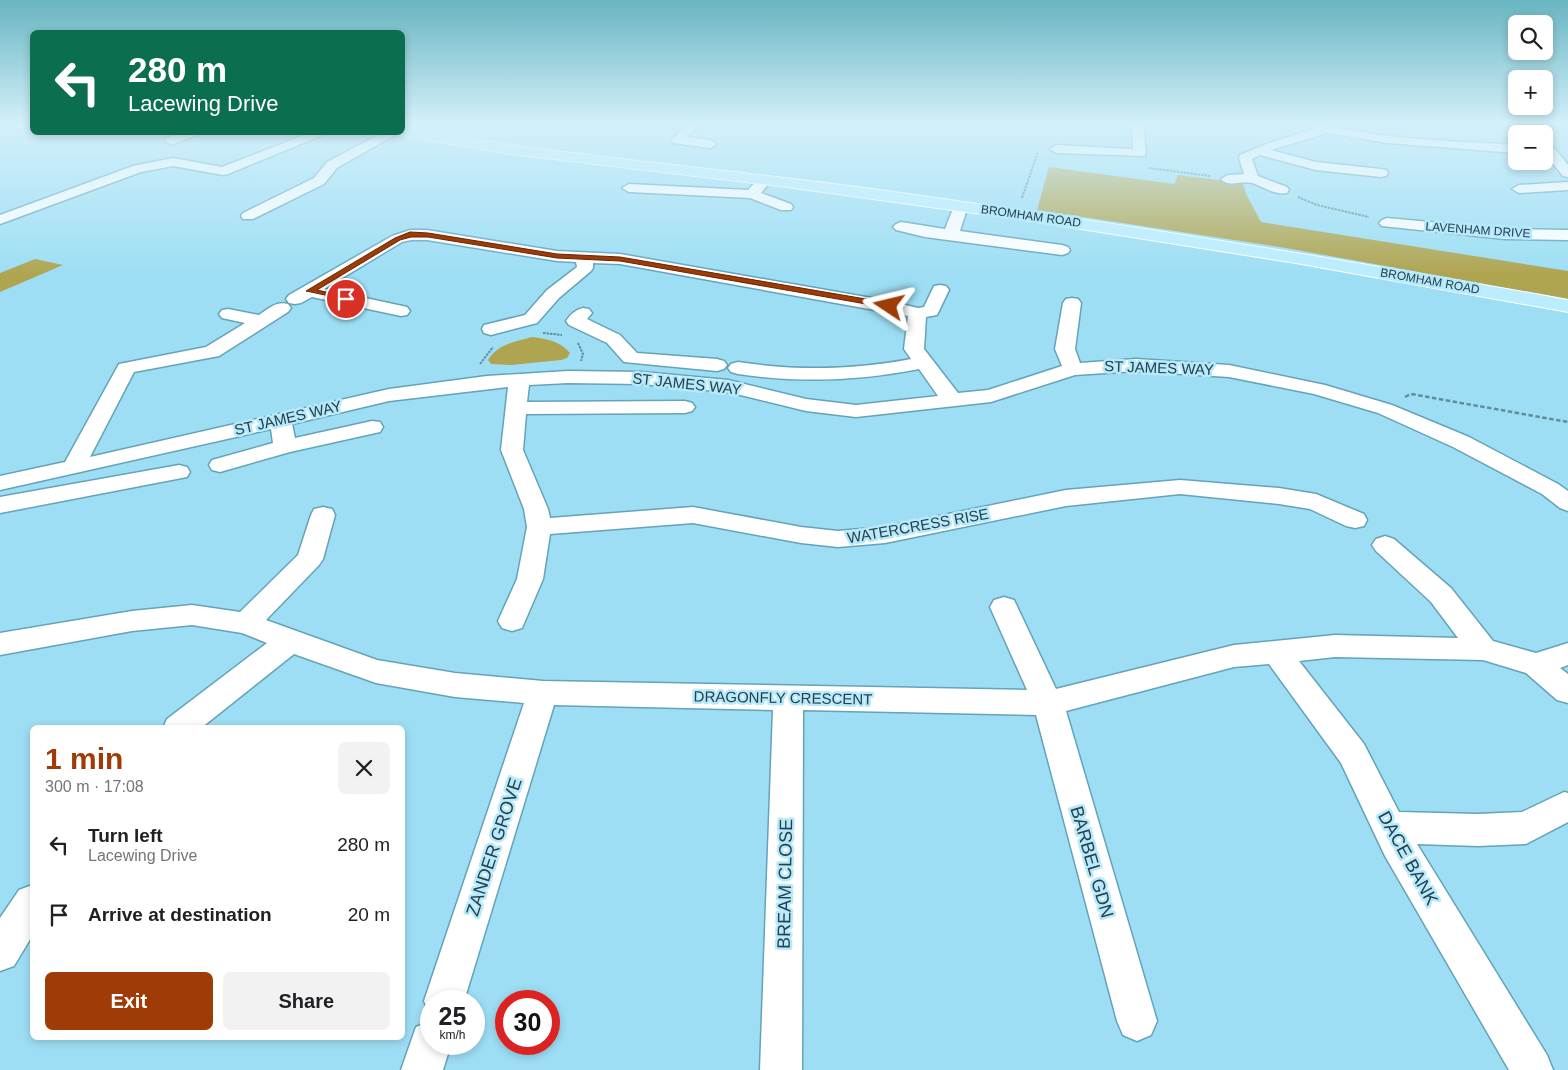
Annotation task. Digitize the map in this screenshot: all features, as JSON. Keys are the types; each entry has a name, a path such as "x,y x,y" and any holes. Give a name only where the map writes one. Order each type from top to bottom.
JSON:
{"main road":[{"name":"BROMHAM ROAD","path":"713,175 1017,214 1302,258 1568,306"}],"street":[{"path":"0,220 122,175"},
{"path":"248,216 306,189 319,181 324,175"},
{"path":"1228,179 1252,178 1282,190"},
{"path":"752,194 764,181"},
{"path":"1519,189 1568,186"},
{"path":"629,188 752,194 786,207"},
{"path":"951,234 957,212 961,206"},
{"name":"LAVENHAM DRIVE","path":"1387,223 1505,234 1568,235"},
{"path":"901,226 925,232 1062,250"},
{"path":"73,468 126,368 212,352 296,299 397,239 410,234 428,235 557,256 620,259 889,306 918,313 931,311 940,290"},
{"path":"492,338 531,318 552,294 585,268 584,258"},
{"path":"296,299 401,310"},
{"path":"1072,303 1065,349 1073,369"},
{"name":"ST JAMES WAY","path":"583,313 575,321 612,337 624,347 631,358"},
{"path":"918,313 914,322 914,349 952,400"},
{"path":"228,314 262,321"},
{"name":"ST JAMES WAY","path":"610,377 617,367 631,358 717,365"},
{"path":"738,368 786,374 859,373 924,362"},
{"name":"ST JAMES WAY","path":"0,483 389,395 488,382 610,377 642,378 728,386 806,405 856,411 991,396 1073,369 1136,365 1230,371 1318,389 1385,409 1461,442 1550,489 1568,502"},
{"path":"512,621 530,579 539,527 536,509 512,450 520,380"},
{"path":"517,408 685,407"},
{"path":"281,420 284,447"},
{"path":"220,465 284,447 372,427"},
{"path":"0,506 179,472"},
{"name":"WATERCRESS RISE","path":"539,527 693,516 838,540 885,535 1066,498 1180,487 1279,496 1316,502 1355,520"},
{"path":"246,623 310,559 323,515"},
{"path":"1385,545 1441,595 1483,648"},
{"name":"BARBEL GDN","path":"1004,607 1048,703 1137,1020"},
{"name":"DRAGONFLY CRESCENT","path":"0,644 132,622 192,615 246,623 290,641 376,670 455,685 543,692 788,699 909,699 1048,703 1234,656 1335,646 1483,648 1536,664"},
{"path":"182,725 290,641"},
{"name":"DACE BANK","path":"1276,652 1353,754 1389,828 1424,891 1532,1070"},
{"path":"1536,664 1568,654"},
{"path":"1536,664 1568,691"},
{"name":"ZANDER GROVE","path":"448,990 543,692"},
{"name":"BREAM CLOSE","path":"782,1070 788,699"},
{"path":"1389,828 1478,830 1526,828 1564,807"},
{"path":"0,952 30,906"},
{"path":"422,1070 427,1055"}],"path":[{"path":"1017,214 1030,175"},
{"path":"1199,175 1228,179"},
{"path":"1282,190 1317,205 1387,223"},
{"path":"540,333 564,336"},
{"path":"479,366 492,338"},
{"path":"575,341 579,344 583,354 580,365"},
{"path":"1385,409 1410,394 1568,422"}],"shaded area":[{"path":"1047,175 1107,175 1174,184 1178,175 1243,183 1246,194 1261,222 1568,271 1568,299 1286,248 1037,210"},
{"path":"35,259 63,265 0,292 0,273"},
{"path":"532,337 558,343 570,353 567,358 561,360 511,365 491,364 488,360 502,347"}],"route":[{"path":"346,299 310,291 397,239 410,234 428,235 557,256 620,259 889,306"}]}
